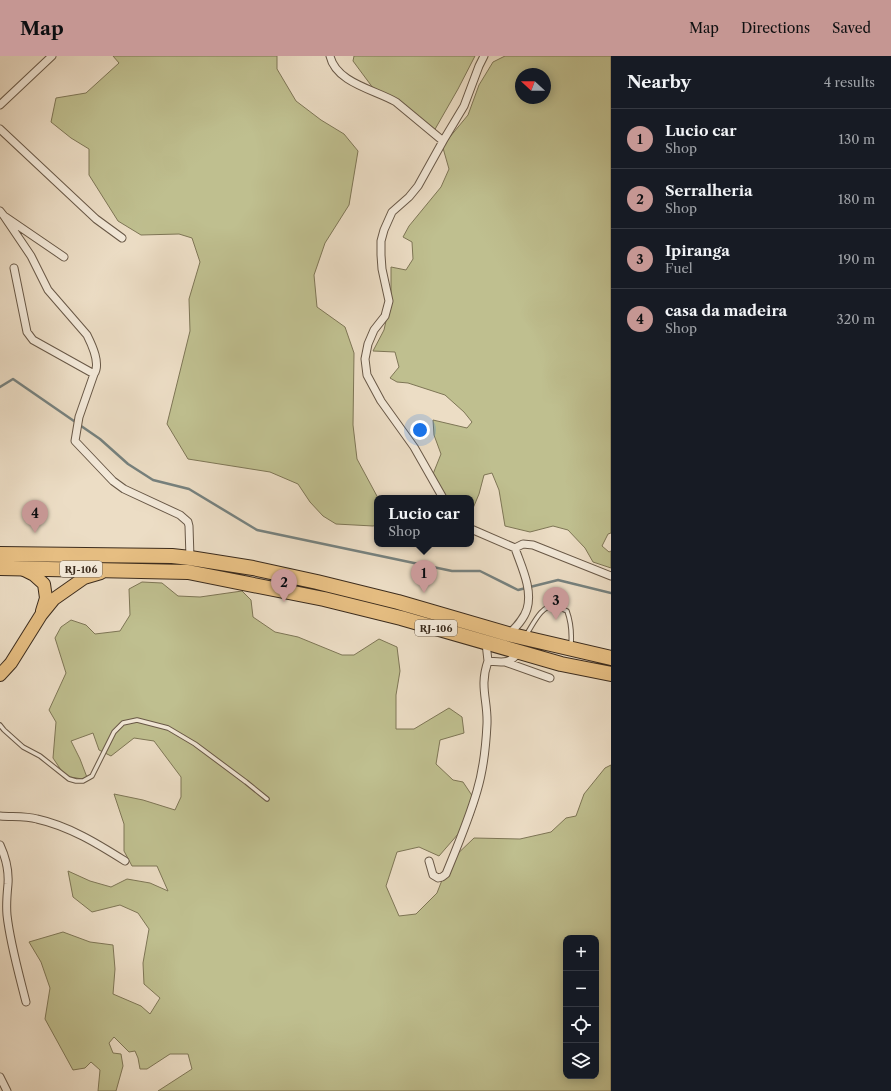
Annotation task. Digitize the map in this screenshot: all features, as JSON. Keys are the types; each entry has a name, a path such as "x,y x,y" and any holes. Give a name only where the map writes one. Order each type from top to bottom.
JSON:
{"highway":[{"name":"RJ-106","path":"1,559 156,556 190,558 253,568 398,602 523,638 611,658"},
{"name":"RJ-106","path":"1,559 18,568 188,572 279,589 324,598 401,618 560,664 611,674"}],"main road":[{"path":"18,568 34,574 44,584 46,598 41,615"},
{"path":"0,675 11,663 41,615 54,599 84,578 97,574 144,570"}],"street":[{"path":"0,105 52,56"},
{"path":"330,56 332,63 337,70 354,84 396,102 443,141"},
{"path":"441,495 414,446 381,401 367,374 365,359 368,344 374,330 385,316 389,301 382,269 381,255 381,241 384,230 392,212 409,197 418,186 464,106 484,56"},
{"path":"0,129 96,220 122,238"},
{"path":"2,213 64,257"},
{"path":"2,213 31,256 48,290 87,335 91,343 96,370 79,416 77,434 74,441 124,489 180,515 188,522 190,533 190,558"},
{"path":"14,268 24,323 28,336 94,374"},
{"path":"474,530 515,548 526,581 528,595 527,610 519,623 508,634"},
{"path":"515,548 523,544 533,545 611,576"},
{"path":"429,861 433,875 438,878 446,874 460,842 477,791 481,775 487,723 483,684 484,673 488,661 486,643"},
{"path":"505,662 513,659 519,652"},
{"path":"488,661 505,662 550,678"},
{"path":"0,816 37,819 66,829 98,844 125,861"},
{"path":"0,845 7,863 7,916 17,968 26,1002"},
{"path":"0,1077 8,1091"}],"lane":[{"path":"523,638 542,611 549,607 555,606 567,611 570,619 572,630 571,650"},
{"path":"0,725 23,746 40,756 69,779 76,781 83,781 92,776 114,732 123,723 137,720 168,728 195,744 267,799"}],"green space":[{"path":"113,56 277,56 277,69 296,101 321,120 344,134 358,151 349,205 325,243 314,275 317,307 345,327 354,353 353,425 357,459 376,495 374,495 374,526 336,524 323,516 310,502 298,484 270,472 188,459 167,424 190,331 189,299 200,262 192,238 179,234 141,235 118,221 89,175 89,149 71,138 51,122 56,98 86,93 119,63"},
{"path":"354,56 475,56 434,131 373,88 353,61"},
{"path":"505,56 611,56 611,533 608,534 602,546 609,552 611,551 611,568 593,562 585,548 568,530 553,526 530,532 505,526 499,490 492,473 484,475 474,506 474,495 445,495 433,474 441,454 434,435 433,420 467,428 472,422 464,412 445,395 408,383 397,382 390,378 399,367 395,352 373,351 384,330 391,298 391,267 406,270 413,259 412,242 403,237 409,226 441,187 449,169 443,148 449,138 468,115 479,85 493,62"},
{"path":"142,582 162,583 178,596 200,597 242,591 251,600 253,617 275,632 298,637 342,655 354,655 379,639 397,647 400,671 396,695 396,729 414,729 449,708 462,717 464,733 440,740 436,764 453,780 463,782 477,803 472,818 439,856 419,847 397,852 386,886 399,916 416,914 437,893 449,862 474,838 520,839 551,832 566,818 576,816 584,794 605,768 611,765 611,1091 158,1091 192,1069 188,1054 170,1054 147,1069 140,1069 135,1051 129,1052 114,1037 109,1043 113,1053 121,1054 123,1066 116,1091 98,1091 100,1070 91,1062 85,1068 73,1070 45,1019 50,988 41,962 29,942 63,932 90,942 113,945 115,969 113,994 141,1006 150,1014 160,998 144,984 143,963 149,929 138,913 120,905 92,912 73,897 68,871 90,881 111,887 127,879 150,883 168,891 157,866 132,866 124,851 124,824 114,794 143,800 175,810 181,797 181,777 154,741 134,738 111,756 99,750 93,733 71,741 88,780 65,776 53,758 56,722 49,710 66,673 55,638 61,627 71,620 86,625 95,634 120,631 130,615 129,589"}],"waterway":[{"path":"0,387 13,379 100,439 128,464 153,480 189,489 257,530 452,571 480,571 518,590 558,580 611,593"}],"place":[{"name":"casa da madeira","path":"35,533"},
{"name":"Lucio car","path":"424,593"},
{"name":"Serralheria","path":"284,602"},
{"name":"Ipiranga","path":"556,620"}]}
